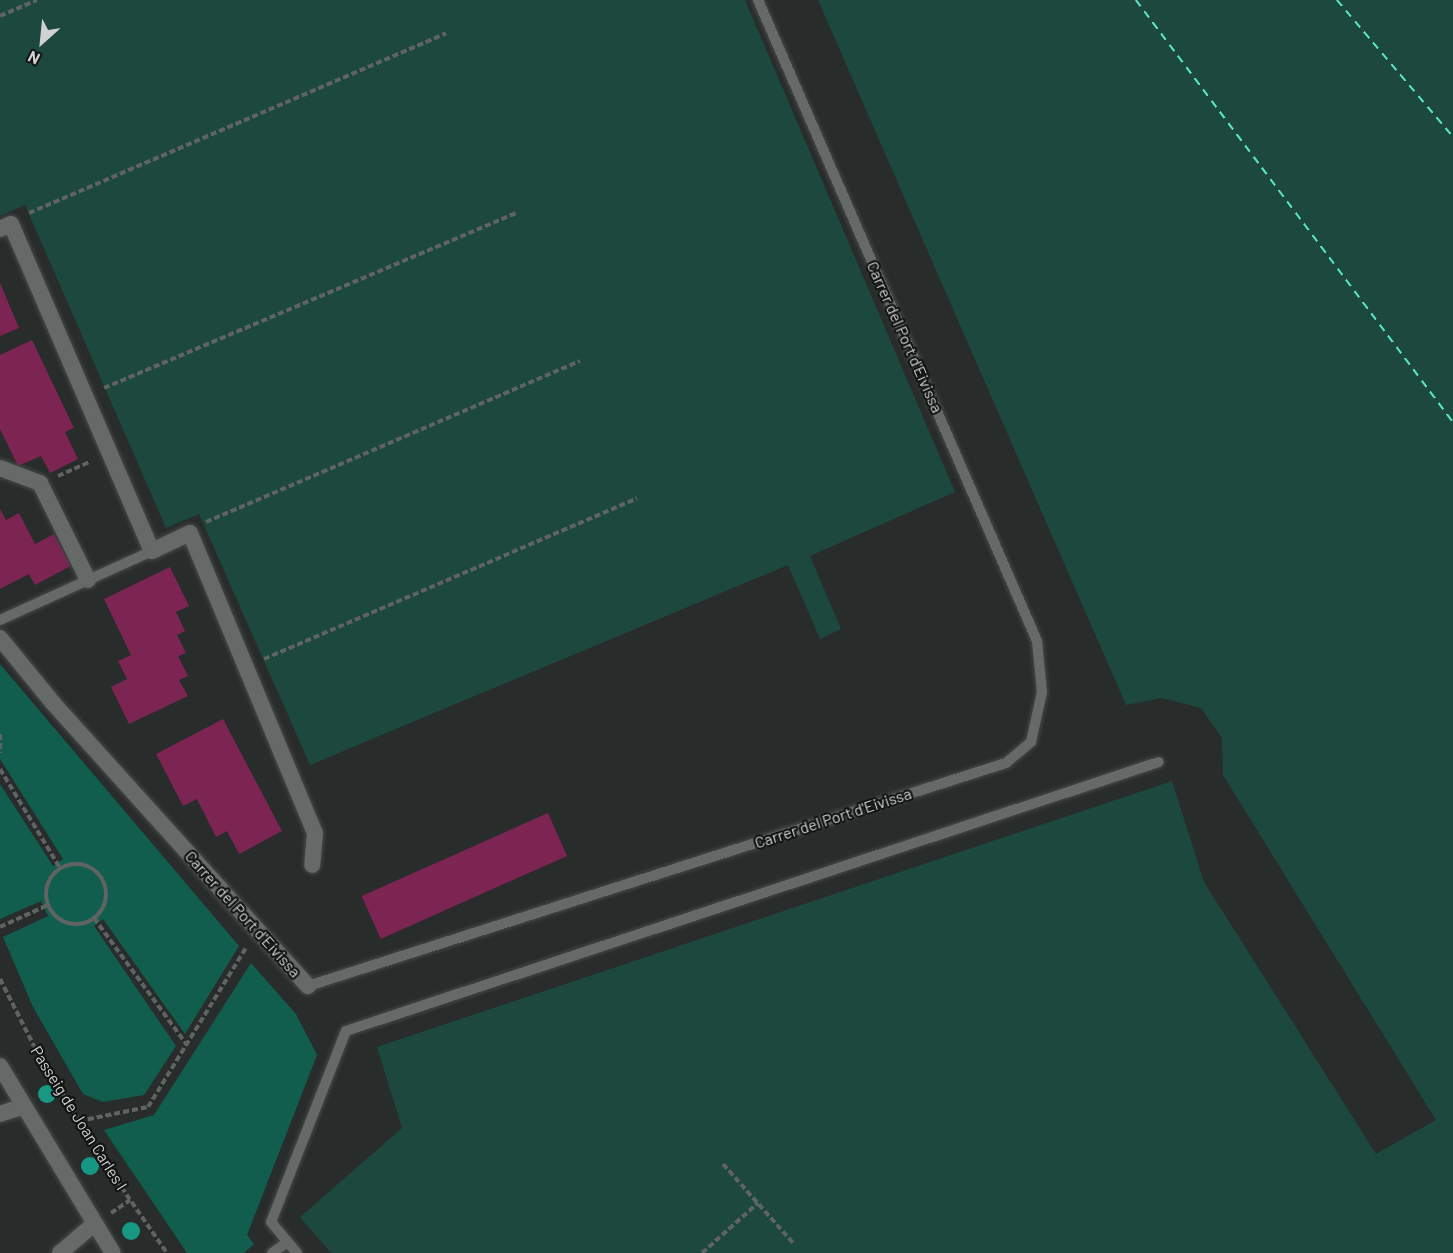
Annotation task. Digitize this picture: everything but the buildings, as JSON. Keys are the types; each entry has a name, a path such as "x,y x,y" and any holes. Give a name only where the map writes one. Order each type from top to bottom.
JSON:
{"street":[{"path":"0,229 10,224 153,551 190,532 315,832 312,865"},
{"path":"0,468 40,483 88,580"},
{"name":"Carrer del Port d'Eivissa","path":"0,639 53,704 308,986"},
{"path":"0,1066 22,1107 113,1253"},
{"path":"0,1114 22,1107"},
{"path":"60,1253 94,1224"}],"lane":[{"name":"Carrer del Port d'Eivissa","path":"308,986 1006,763 1031,742 1042,692 1037,641 758,0"},
{"path":"0,620 153,551"},
{"path":"297,1253 271,1222 346,1031 1160,762"},
{"path":"272,1253 288,1242"}],"path":[{"path":"0,16 37,0"},
{"path":"29,213 446,33"},
{"path":"103,389 518,212"},
{"path":"204,523 579,361"},
{"path":"40,483 110,453"},
{"path":"264,659 638,498"},
{"path":"0,734 0,753"},
{"path":"0,769 60,868"},
{"path":"78,864 101,877 105,904 94,918 73,924 54,914 48,905 48,884 60,868 78,864"},
{"path":"0,927 48,905"},
{"path":"94,918 187,1045"},
{"path":"79,1120 148,1107 258,930"},
{"name":"Passeig de Joan Carles I","path":"0,979 34,1046 79,1120 167,1253"},
{"path":"723,1164 795,1245"},
{"path":"702,1253 758,1203"}],"shaded area":[{"path":"0,0 745,0 955,492 810,556 841,629 820,639 788,565 310,765 199,514 166,528 25,205 0,216"},
{"path":"818,0 1453,0 1453,1253 331,1253 300,1217 402,1128 377,1047 1172,781 1204,882 1376,1154 1436,1120 1223,775 1222,738 1201,708 1162,698 1126,705"},
{"path":"0,664 239,946 185,1034 103,919 94,926 176,1046 144,1095 103,1102 83,1094 33,1007 3,937 48,916 41,901 0,919 0,784 53,866 63,859 0,759"},
{"path":"251,963 296,1014 317,1055 247,1235 254,1244 244,1253 187,1253 104,1130 154,1115"}],"ferry route":[{"path":"1136,0 1453,422"},
{"path":"1337,0 1453,137"}]}
